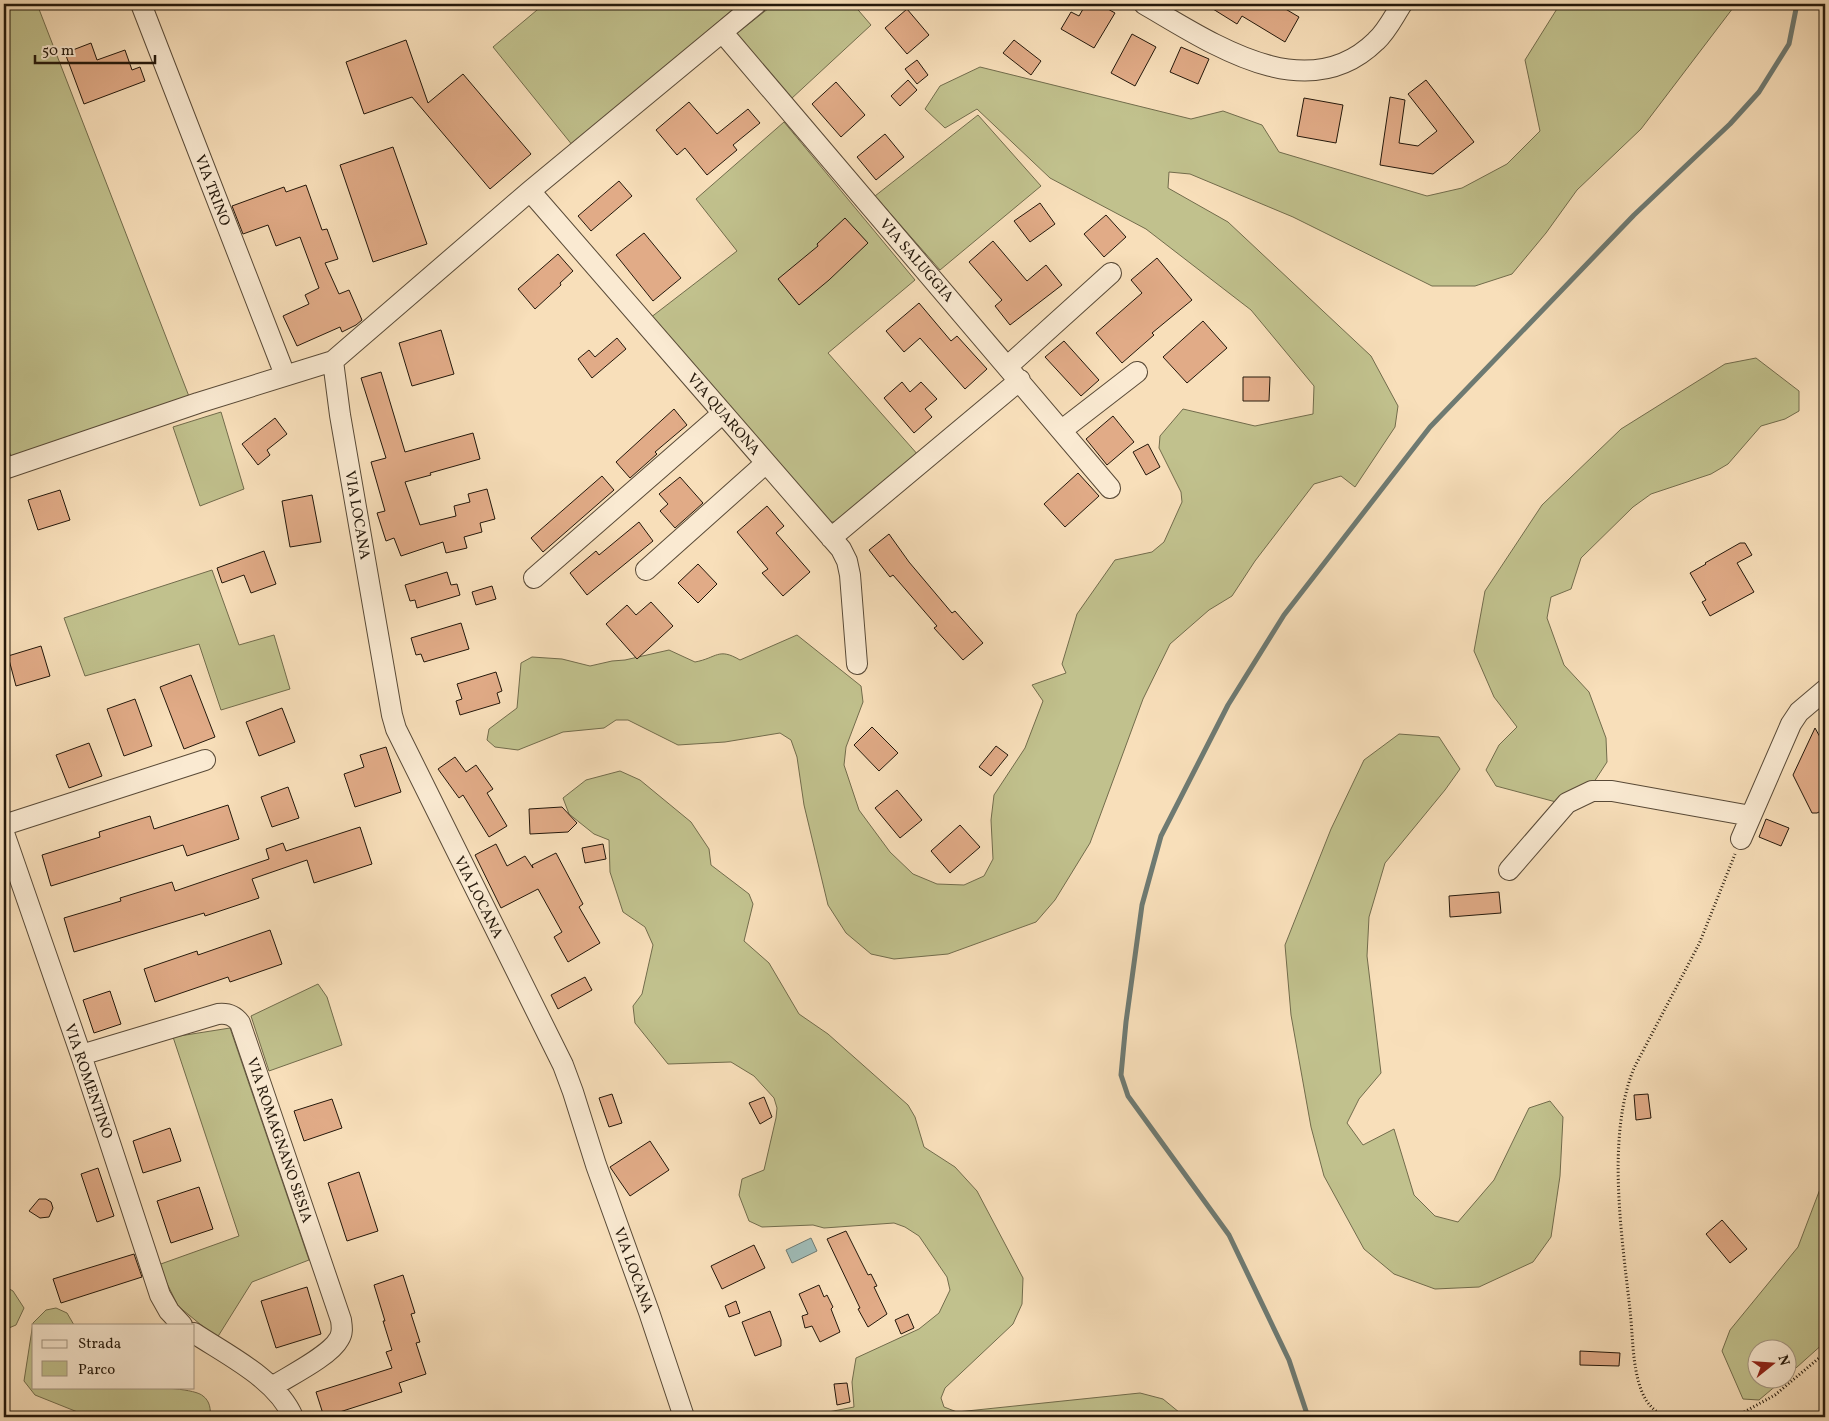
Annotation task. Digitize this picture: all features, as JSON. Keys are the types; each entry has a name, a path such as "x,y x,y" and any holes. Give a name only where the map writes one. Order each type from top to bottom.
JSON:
{"street":[{"name":"VIA TRINO","path":"141,4 285,376"},
{"path":"4,469 333,361 530,191 756,4"},
{"path":"1144,4 1211,42 1273,67 1294,72 1320,70 1353,58 1381,36 1402,4"},
{"name":"VIA SALUGGIA","path":"722,33 1014,373 1110,488"},
{"name":"VIA QUARONA","path":"530,191 844,554 849,568 857,664"},
{"path":"832,538 1014,373 1110,273"},
{"name":"VIA LOCANA","path":"333,361 340,415 396,729 563,1064 596,1165 650,1312 684,1417"},
{"path":"1062,430 1136,372"},
{"path":"534,578 723,413"},
{"path":"646,570 766,463"},
{"path":"1741,839 1794,718 1825,690"},
{"path":"4,825 205,760"},
{"path":"1509,870 1567,803 1592,791 1612,792 1751,816"},
{"name":"VIA ROMENTINO","path":"4,833 81,1055 160,1295 169,1311 181,1324"},
{"name":"VIA ROMAGNANO SESIA","path":"81,1055 218,1014 234,1017 240,1023 342,1328 340,1338 331,1349 272,1387"},
{"path":"195,1334 252,1371 272,1387 282,1398 293,1417"}],"path":[{"path":"1665,1417 1651,1407 1647,1401 1642,1392 1637,1372 1620,1219 1619,1159 1623,1109 1629,1080 1634,1068 1699,944 1741,839"},
{"path":"1734,1417 1775,1395 1825,1353"}],"green space":[{"path":"4,4 37,4 190,399 11,456 4,438"},
{"path":"542,4 739,4 573,146 493,47"},
{"path":"774,4 853,4 871,25 791,99 735,35"},
{"path":"1560,4 1736,4 1641,129 1577,190 1546,233 1512,274 1475,286 1432,286 1293,217 1190,174 1169,172 1168,188 1228,222 1371,356 1398,406 1395,427 1355,487 1341,476 1314,484 1255,561 1232,596 1209,610 1170,644 1143,699 1090,843 1055,900 1036,922 948,954 894,959 871,954 846,933 828,905 804,805 797,757 791,740 780,733 725,742 678,745 628,720 616,720 604,728 563,732 518,750 495,747 487,740 489,729 517,708 521,663 532,657 562,659 590,666 669,650 695,662 722,654 733,656 740,660 797,635 861,686 863,702 846,747 844,765 859,810 890,852 913,874 937,884 964,885 984,876 993,859 991,820 994,795 1025,748 1043,701 1032,685 1066,673 1062,664 1077,614 1115,560 1152,552 1164,542 1182,502 1181,492 1159,448 1160,436 1183,409 1255,426 1313,414 1314,386 1251,310 1146,229 1050,178 977,109 945,128 925,109 940,86 980,67 1191,119 1223,111 1262,125 1279,152 1427,196 1462,188 1507,164 1540,131 1525,60"},
{"path":"978,115 1041,186 940,270 875,196"},
{"path":"784,122 915,280 828,353 919,456 842,522 825,522 650,318 737,251 696,199"},
{"path":"1756,358 1799,391 1799,411 1785,419 1761,426 1728,464 1711,474 1651,494 1633,507 1581,558 1571,589 1551,597 1547,618 1564,665 1589,692 1606,738 1607,762 1592,785 1556,802 1496,786 1486,770 1499,745 1517,727 1494,697 1474,651 1485,591 1542,505 1621,429 1725,364"},
{"path":"221,412 244,489 200,506 173,427"},
{"path":"212,570 239,645 274,635 290,689 221,710 199,644 85,676 64,618"},
{"path":"1399,734 1439,737 1460,769 1385,863 1369,917 1367,956 1381,1073 1359,1099 1347,1123 1363,1145 1394,1129 1414,1195 1435,1216 1458,1222 1494,1180 1529,1108 1550,1101 1563,1117 1560,1176 1551,1237 1533,1262 1479,1287 1435,1289 1394,1274 1364,1249 1324,1176 1311,1127 1291,1015 1285,945 1331,829 1364,760"},
{"path":"620,771 640,780 691,822 709,849 711,865 749,894 753,904 744,941 769,963 799,1014 828,1034 908,1105 915,1117 924,1147 955,1167 977,1191 1023,1278 1022,1304 1013,1324 945,1388 941,1398 944,1407 957,1412 1140,1393 1163,1399 1185,1417 813,1417 818,1414 854,1407 852,1382 856,1358 919,1329 939,1313 950,1290 947,1277 919,1236 905,1227 894,1223 824,1228 813,1225 762,1227 749,1221 739,1195 742,1179 764,1170 776,1118 777,1108 774,1098 754,1076 731,1062 668,1064 635,1023 633,1006 642,994 653,945 645,927 623,912 610,872 609,840 594,834 569,814 563,798 586,780"},
{"path":"318,984 327,997 342,1045 269,1071 251,1016"},
{"path":"230,1028 309,1260 252,1282 217,1338 178,1306 158,1265 239,1236 173,1037"},
{"path":"1825,1176 1825,1342 1796,1368 1796,1338 1746,1338 1746,1388 1773,1388 1759,1400 1743,1399 1722,1351 1730,1330 1798,1247"},
{"path":"4,1286 13,1291 24,1308 16,1325 4,1330"},
{"path":"56,1308 67,1313 73,1324 33,1324 46,1310"},
{"path":"32,1329 32,1388 162,1388 193,1392 207,1400 210,1417 90,1417 35,1395 24,1381"}],"water":[{"path":"811,1238 817,1251 792,1263 786,1250"}],"building":[{"path":"1086,4 1099,4 1115,13 1094,48 1061,29 1071,12 1079,16"},
{"path":"1205,4 1277,4 1299,17 1285,42 1242,16 1237,24"},
{"path":"907,9 929,35 907,54 885,28"},
{"path":"1132,34 1156,47 1135,86 1111,73"},
{"path":"406,40 428,103 463,74 531,154 490,189 412,97 364,114 346,62"},
{"path":"1014,40 1041,61 1031,75 1003,53"},
{"path":"91,43 97,60 125,50 132,70 140,67 145,81 84,104 65,53"},
{"path":"1181,47 1209,59 1198,84 1170,72"},
{"path":"917,60 928,75 917,84 905,69"},
{"path":"908,80 917,90 900,106 891,96"},
{"path":"1426,80 1474,142 1433,174 1380,165 1390,97 1405,100 1399,143 1418,146 1437,131 1408,94"},
{"path":"836,82 865,115 841,137 812,104"},
{"path":"1304,98 1343,105 1336,143 1297,136"},
{"path":"689,102 717,134 748,109 760,123 733,145 737,150 707,175 685,148 677,155 656,130"},
{"path":"885,134 904,157 876,180 857,157"},
{"path":"393,147 427,244 373,262 340,165"},
{"path":"619,181 632,196 591,231 578,216"},
{"path":"306,185 322,230 327,229 338,259 325,263 339,294 349,290 362,320 342,332 340,327 297,346 283,316 309,304 305,295 319,288 300,237 276,246 268,225 243,234 232,206 284,187 286,192"},
{"path":"1040,203 1055,224 1030,242 1014,221"},
{"path":"1106,215 1126,237 1104,257 1084,234"},
{"path":"845,218 868,243 799,305 778,279 818,246 817,244"},
{"path":"644,233 681,278 653,301 616,255"},
{"path":"993,241 1027,281 1046,265 1062,285 1010,325 995,306 1002,300 969,262"},
{"path":"558,254 573,271 535,309 518,289"},
{"path":"1157,258 1192,300 1152,333 1154,335 1122,363 1096,333 1142,293 1131,280"},
{"path":"919,303 951,341 957,336 987,369 965,389 920,338 904,352 886,331"},
{"path":"1203,321 1227,348 1187,383 1163,357"},
{"path":"441,330 454,374 412,386 399,343"},
{"path":"617,338 626,349 592,378 578,359 589,350 595,357"},
{"path":"1064,341 1099,380 1081,396 1045,357"},
{"path":"381,372 405,452 473,433 480,459 405,482 420,525 456,516 454,506 470,502 468,494 487,489 495,519 480,523 482,532 464,537 467,548 446,553 443,542 401,556 394,538 386,541 377,513 385,511 371,462 386,458 361,378"},
{"path":"1243,377 1270,377 1269,401 1243,401"},
{"path":"902,382 910,392 921,382 937,399 925,409 932,417 914,433 884,398"},
{"path":"674,409 687,425 655,452 657,454 630,478 616,462"},
{"path":"1113,416 1134,442 1107,465 1086,439"},
{"path":"275,418 287,434 267,450 270,455 258,465 242,444"},
{"path":"1148,444 1160,467 1146,475 1133,452"},
{"path":"1078,473 1099,496 1065,527 1044,504"},
{"path":"602,476 614,490 543,552 531,538"},
{"path":"680,477 703,503 675,528 660,511 668,504 659,494"},
{"path":"60,490 70,520 38,530 28,500"},
{"path":"312,495 321,542 290,547 282,501"},
{"path":"767,506 784,526 776,533 810,572 783,596 762,573 768,569 737,532"},
{"path":"639,522 653,541 587,595 570,573 596,551 599,555"},
{"path":"889,534 909,562 952,613 955,611 983,643 963,660 934,628 937,626 893,575 890,577 869,550"},
{"path":"1740,543 1745,543 1752,555 1737,563 1754,592 1710,616 1702,602 1706,600 1690,573"},
{"path":"264,551 276,584 251,593 244,575 222,583 217,568"},
{"path":"698,564 717,584 698,603 678,583"},
{"path":"447,572 451,585 457,584 460,595 417,608 415,600 410,601 405,585"},
{"path":"492,586 496,599 476,605 472,592"},
{"path":"651,602 673,626 637,659 606,624 627,605 636,615"},
{"path":"461,623 469,649 424,662 421,654 416,655 411,638"},
{"path":"41,646 50,676 16,686 8,656"},
{"path":"496,672 502,691 497,693 500,703 460,715 456,701 462,699 457,684"},
{"path":"191,675 215,737 184,749 160,687"},
{"path":"135,699 152,746 124,756 107,709"},
{"path":"282,708 295,742 259,756 246,722"},
{"path":"872,727 898,753 879,771 854,745"},
{"path":"1815,728 1825,746 1825,809 1812,813 1793,775"},
{"path":"89,743 102,776 69,788 56,755"},
{"path":"996,746 1008,755 991,776 979,767"},
{"path":"386,747 401,792 355,807 344,774 364,767 360,755"},
{"path":"455,757 466,772 476,765 493,789 487,793 507,826 489,837 463,795 459,798 438,769"},
{"path":"288,787 299,818 272,827 261,797"},
{"path":"897,790 922,820 900,838 875,808"},
{"path":"228,805 239,839 187,856 183,845 51,886 42,855 100,837 99,832 150,816 154,829"},
{"path":"562,807 577,823 568,832 530,834 529,809"},
{"path":"1766,819 1789,828 1781,846 1759,837"},
{"path":"960,825 980,847 950,873 931,851"},
{"path":"360,827 372,864 314,883 307,860 252,879 259,898 205,916 204,913 74,952 64,918 121,901 120,898 172,882 175,891 269,859 266,849 283,843 286,851"},
{"path":"496,844 507,866 525,856 533,868 532,865 556,853 583,904 579,907 600,943 568,962 554,937 562,932 538,889 501,908 475,855"},
{"path":"603,844 606,859 585,863 582,848"},
{"path":"1499,892 1501,913 1450,917 1449,896"},
{"path":"270,930 282,964 230,982 228,977 155,1002 144,969 197,951 198,955"},
{"path":"585,977 592,990 558,1009 551,995"},
{"path":"110,991 121,1024 94,1033 83,1000"},
{"path":"612,1094 622,1123 609,1127 599,1098"},
{"path":"1648,1094 1651,1118 1636,1120 1634,1095"},
{"path":"764,1097 772,1117 760,1124 749,1103"},
{"path":"332,1099 342,1128 304,1141 294,1111"},
{"path":"170,1128 181,1161 143,1173 133,1141"},
{"path":"650,1141 669,1170 630,1196 610,1167"},
{"path":"98,1168 114,1216 97,1222 81,1174"},
{"path":"359,1172 378,1231 347,1241 328,1183"},
{"path":"199,1187 213,1229 171,1243 157,1201"},
{"path":"39,1199 46,1199 51,1202 53,1208 49,1217 40,1218 29,1211"},
{"path":"1722,1220 1747,1249 1730,1263 1706,1234"},
{"path":"846,1231 868,1275 871,1274 877,1286 874,1287 887,1314 868,1327 827,1239"},
{"path":"754,1245 765,1268 722,1289 711,1266"},
{"path":"134,1254 142,1277 61,1303 53,1279"},
{"path":"403,1275 415,1313 411,1314 420,1342 416,1343 426,1374 399,1383 402,1392 324,1417 316,1392 392,1368 386,1352 392,1350 374,1285"},
{"path":"819,1285 824,1297 827,1295 833,1307 831,1309 840,1332 820,1342 812,1326 805,1328 802,1316 808,1314 799,1294"},
{"path":"307,1287 321,1334 276,1348 261,1301"},
{"path":"736,1301 740,1313 729,1317 725,1306"},
{"path":"770,1311 781,1340 781,1346 755,1356 742,1322"},
{"path":"908,1314 914,1328 901,1334 895,1320"},
{"path":"1580,1351 1620,1353 1619,1366 1580,1365"},
{"path":"847,1383 850,1402 837,1405 834,1384"}],"waterway":[{"path":"1308,1417 1289,1360 1229,1235 1128,1096 1121,1075 1126,1022 1142,905 1161,836 1228,705 1284,615 1430,427 1634,215 1730,124 1759,92 1789,44 1797,4"}]}
